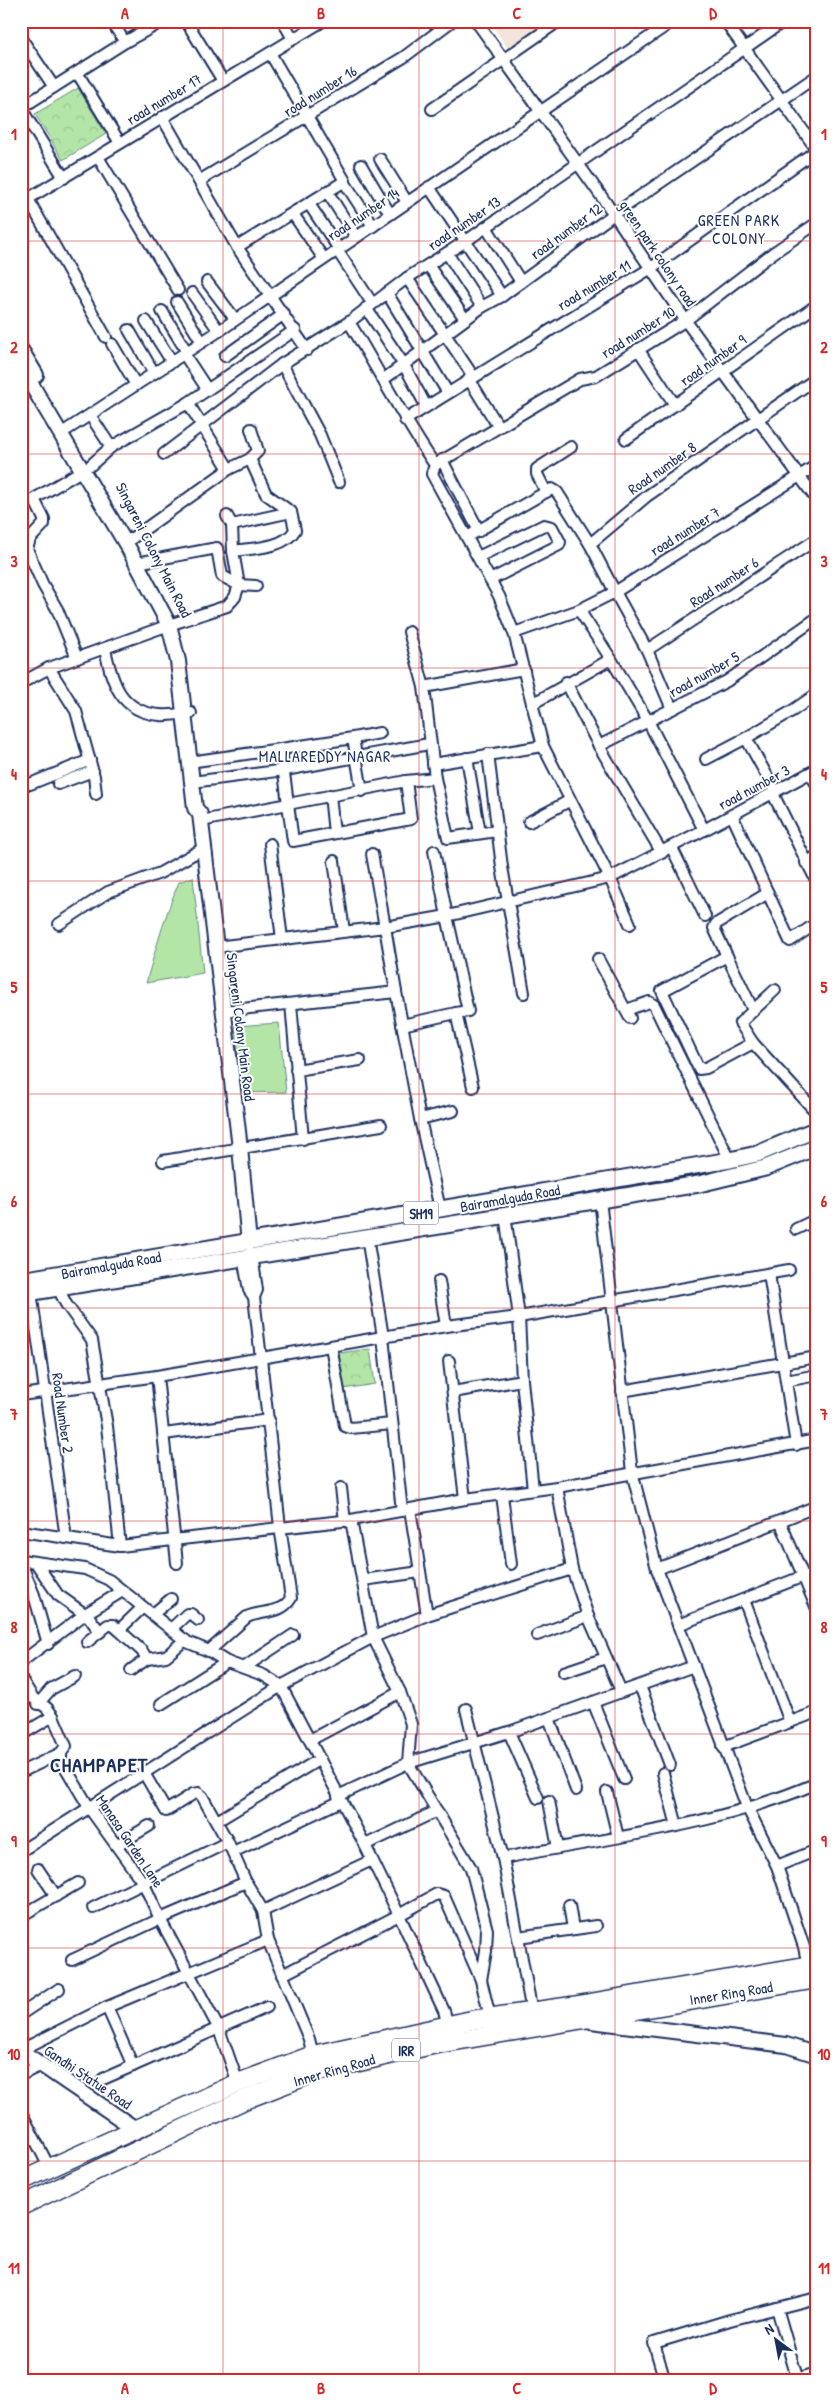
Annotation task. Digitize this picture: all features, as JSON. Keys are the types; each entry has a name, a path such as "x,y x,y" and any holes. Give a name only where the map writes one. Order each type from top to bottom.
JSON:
{"highway":[{"name":"Inner Ring Road","path":"21,2181 137,2130 238,2082 313,2054 490,2017 814,1970"},
{"name":"Inner Ring Road","path":"21,2206 244,2100 316,2072 432,2045 583,2020 814,1970"}],"main road":[{"name":"Bairamalguda Road","path":"26,1293 248,1252 440,1210 730,1160 752,1155 817,1129"},
{"name":"Bairamalguda Road","path":"21,1280 136,1259 248,1252 367,1237 699,1184 757,1171 817,1147"},
{"path":"752,1155 757,1171"}],"street":[{"path":"111,21 125,42"},
{"path":"64,178 21,108 78,74 125,42 163,21"},
{"path":"186,21 223,81"},
{"path":"283,21 294,39"},
{"name":"road number 17","path":"24,201 323,21"},
{"name":"road number 16","path":"199,182 404,57 452,21"},
{"name":"green park colony road","path":"476,21 579,163 686,320 817,500"},
{"path":"432,109 559,21"},
{"name":"road number 14","path":"68,429 219,331 673,21"},
{"path":"725,21 817,150"},
{"name":"road number 13","path":"164,454 282,364 307,350 348,322 407,278 466,241 784,21"},
{"path":"21,38 54,87"},
{"path":"270,53 345,183 373,226"},
{"path":"78,74 120,143"},
{"name":"road number 12","path":"384,379 465,319 502,296 614,214 817,76"},
{"path":"162,117 237,247 307,350"},
{"name":"road number 11","path":"405,420 651,268 817,150"},
{"path":"98,157 178,290"},
{"path":"380,159 407,202"},
{"path":"361,165 390,214"},
{"path":"237,247 345,183"},
{"path":"429,188 502,296"},
{"path":"328,193 356,237"},
{"path":"24,201 136,385"},
{"path":"309,204 338,249 426,406"},
{"path":"293,214 324,259"},
{"name":"road number 10","path":"438,462 580,379 596,376 686,320 773,253 817,223"},
{"path":"486,227 521,282"},
{"path":"447,252 482,307"},
{"path":"428,265 465,319"},
{"path":"407,278 445,334 498,426"},
{"path":"207,282 235,319"},
{"path":"192,293 219,331"},
{"path":"387,293 448,393"},
{"path":"177,302 202,342"},
{"name":"road number 9","path":"626,439 817,305"},
{"path":"162,311 207,389"},
{"path":"225,356 284,314"},
{"path":"146,321 172,362"},
{"path":"348,322 384,379 405,420 438,462 479,530"},
{"path":"129,330 154,373"},
{"path":"77,658 57,609 24,551 30,539 44,524 44,519 34,500 90,473 112,447 188,403 294,330"},
{"path":"638,349 675,404"},
{"name":"Singareni Colony Main Road","path":"21,350 68,429 75,448"},
{"path":"282,364 320,435 339,482"},
{"name":"Singareni Colony Main Road","path":"21,368 90,473 180,638 194,762 195,808 200,817 214,947 240,1148 248,1252"},
{"name":"Road number 8","path":"590,544 647,496 817,378"},
{"path":"188,403 228,469"},
{"path":"90,415 112,447"},
{"path":"131,538 228,469 250,459 258,451 251,429"},
{"path":"546,492 537,474 537,469 571,447"},
{"path":"233,551 279,543 288,539 295,530 292,512 266,494 250,459"},
{"path":"438,462 432,474 490,580 514,633 542,746 610,878 630,924"},
{"name":"road number 7","path":"514,633 579,610 615,592 817,465"},
{"path":"467,537 546,492 552,489 557,492 590,544 647,650 672,709"},
{"name":"Singareni Colony Main Road","path":"111,511 131,538 172,624"},
{"path":"21,679 23,682 49,668 227,606 235,597 239,584 230,521 292,512"},
{"path":"478,558 544,525 552,527 556,534 560,542 559,545 490,580"},
{"name":"Road number 6","path":"647,650 817,539"},
{"path":"142,562 217,548 222,576 239,584 256,586"},
{"path":"579,610 611,658 648,721 704,830"},
{"name":"road number 5","path":"599,746 728,682 817,618"},
{"path":"409,632 424,687 432,764 448,838 497,831"},
{"path":"105,650 112,681 132,707 160,715 188,713"},
{"path":"532,704 566,682 611,658"},
{"path":"49,668 76,711 91,765 96,794"},
{"path":"424,687 524,669"},
{"path":"566,682 599,746 662,853"},
{"path":"706,758 746,738 817,694"},
{"path":"194,762 380,733"},
{"path":"353,738 362,791"},
{"path":"746,738 775,793 806,863 817,882"},
{"path":"200,781 285,770 429,744"},
{"path":"432,764 542,746"},
{"path":"281,749 293,841 411,819 406,781"},
{"path":"488,754 507,901 524,993"},
{"path":"467,758 480,834"},
{"name":"Singareni Colony Main Road","path":"194,762 200,781 203,807 200,817"},
{"path":"30,784 91,765"},
{"path":"58,784 91,765"},
{"path":"813,771 817,785"},
{"name":"road number 3","path":"214,947 385,928 446,916 610,878 672,848 813,771"},
{"path":"200,817 227,812 232,814 330,795 362,791 406,781 435,778"},
{"path":"330,795 334,833"},
{"path":"529,822 569,801"},
{"path":"732,815 790,941 817,922"},
{"path":"270,844 282,939"},
{"path":"58,924 108,892 160,873 204,848"},
{"path":"672,848 705,916"},
{"path":"402,1024 468,1010 446,916 434,851"},
{"path":"372,854 420,1119 440,1210"},
{"path":"806,863 817,856"},
{"path":"334,861 344,932"},
{"path":"754,1010 714,928 716,924 768,893"},
{"path":"727,956 666,988 662,994 700,1070 754,1043"},
{"path":"598,959 628,1014 648,1002 654,1005 730,1160"},
{"path":"775,990 740,1023 754,1043 817,1113"},
{"path":"223,1012 396,992"},
{"path":"291,1004 303,1139"},
{"path":"456,1013 473,1087"},
{"path":"296,1070 360,1060"},
{"path":"420,1119 453,1111"},
{"path":"163,1161 381,1125"},
{"path":"600,1200 632,1472 657,1568 723,1747 747,1807 777,1866 804,1947 814,1970"},
{"path":"505,1214 519,1317 522,1380 533,1490"},
{"path":"796,1229 817,1219"},
{"path":"367,1237 382,1337 392,1424 406,1510 427,1614"},
{"path":"208,1651 247,1618 254,1614 272,1612 285,1606 291,1598 280,1527 254,1296 257,1290 248,1252"},
{"path":"21,1395 157,1376 446,1326 519,1317 789,1270"},
{"path":"770,1274 796,1445"},
{"path":"439,1281 446,1326"},
{"path":"58,1288 66,1304 92,1340 100,1384 120,1546"},
{"name":"Road Number 2","path":"26,1293 45,1392 66,1538"},
{"path":"331,1346 345,1426 350,1428 392,1424"},
{"path":"622,1391 817,1357"},
{"path":"449,1361 465,1499"},
{"path":"786,1381 817,1375"},
{"path":"157,1376 177,1563"},
{"path":"453,1392 522,1380"},
{"path":"164,1434 269,1420"},
{"path":"21,1531 120,1546 174,1540 348,1520 465,1499 557,1487 817,1440"},
{"path":"557,1487 572,1569 588,1616 621,1691"},
{"path":"341,1488 373,1637 400,1692 411,1724 408,1763 471,1868 488,1930 481,1980"},
{"path":"502,1495 511,1564"},
{"path":"657,1568 817,1506"},
{"path":"780,1521 817,1609"},
{"path":"21,1560 36,1563 58,1563 85,1569 109,1580 120,1592 153,1614 185,1640 282,1686 365,1845 444,2012 448,2025"},
{"path":"21,1563 34,1594 36,1610 48,1644"},
{"path":"36,1563 58,1595 85,1614 100,1632"},
{"path":"21,1851 282,1686 373,1637 427,1614 572,1569"},
{"path":"362,1580 420,1572"},
{"path":"678,1625 804,1576"},
{"path":"21,1662 48,1644 85,1614 120,1592"},
{"path":"153,1614 171,1599"},
{"path":"744,1600 790,1722"},
{"path":"119,1630 143,1607"},
{"path":"171,1629 187,1614 191,1614 198,1620"},
{"path":"537,1635 588,1616"},
{"path":"87,1642 111,1624 142,1651 147,1659"},
{"path":"245,1667 293,1635"},
{"path":"131,1670 147,1659 166,1656 185,1640"},
{"path":"564,1672 606,1658"},
{"path":"161,1704 228,1662"},
{"path":"93,1908 340,1798 408,1763 474,1741 509,1732 694,1666"},
{"path":"38,1704 51,1689 75,1676"},
{"name":"Manasa Garden Lane","path":"21,1679 38,1704 47,1708 52,1716 66,1746 61,1753 61,1760 90,1808 144,1884 160,1919 191,1973 219,2029 238,2082"},
{"path":"640,1686 670,1765"},
{"path":"310,1740 400,1692"},
{"path":"593,1702 624,1779"},
{"path":"466,1709 503,1858 532,2012"},
{"path":"723,1747 817,1712"},
{"path":"21,1735 52,1716"},
{"path":"549,1718 576,1790"},
{"path":"509,1732 543,1800 558,1848"},
{"path":"21,1772 61,1753"},
{"path":"217,1821 320,1759"},
{"path":"144,1773 166,1811 198,1793 217,1821 246,1882 263,1911 268,1940 309,2039 313,2054"},
{"path":"663,1773 677,1826"},
{"path":"503,1858 677,1826 747,1807 817,1783"},
{"path":"608,1792 618,1837"},
{"path":"365,1845 437,1811"},
{"path":"117,1845 149,1826"},
{"path":"777,1866 817,1850"},
{"path":"263,1911 372,1860"},
{"path":"38,1869 56,1896"},
{"path":"21,1916 78,1882"},
{"path":"72,1960 246,1882"},
{"path":"282,1975 437,1894 444,1896 481,1980 490,2017"},
{"path":"569,1905 573,1929"},
{"path":"518,1937 596,1926"},
{"path":"21,2050 107,2007 268,1940"},
{"path":"21,2014 59,1989"},
{"path":"107,2007 133,2066"},
{"path":"103,2079 267,2007"},
{"path":"583,2020 786,2045 817,2055"},
{"name":"Gandhi Statue Road","path":"21,2050 137,2130"},
{"path":"21,2074 41,2065"},
{"path":"22,2114 50,2169"},
{"path":"665,2381 654,2343 817,2298"},
{"path":"777,2308 795,2380 817,2373"}],"shaded area":[{"path":"489,21 546,21 508,49"}],"green space":[{"path":"78,88 106,134 63,160 35,114"},
{"path":"193,877 203,973 146,983 165,919 179,882"},
{"path":"279,1023 286,1092 242,1093 235,1026"},
{"path":"370,1349 375,1384 343,1389 339,1353"}],"district":[{"name":"GREEN PARK COLONY","path":"739,229"},
{"name":"MALLAREDDY NAGAR","path":"325,756"},
{"name":"CHAMPAPET","path":"99,1764"}]}
